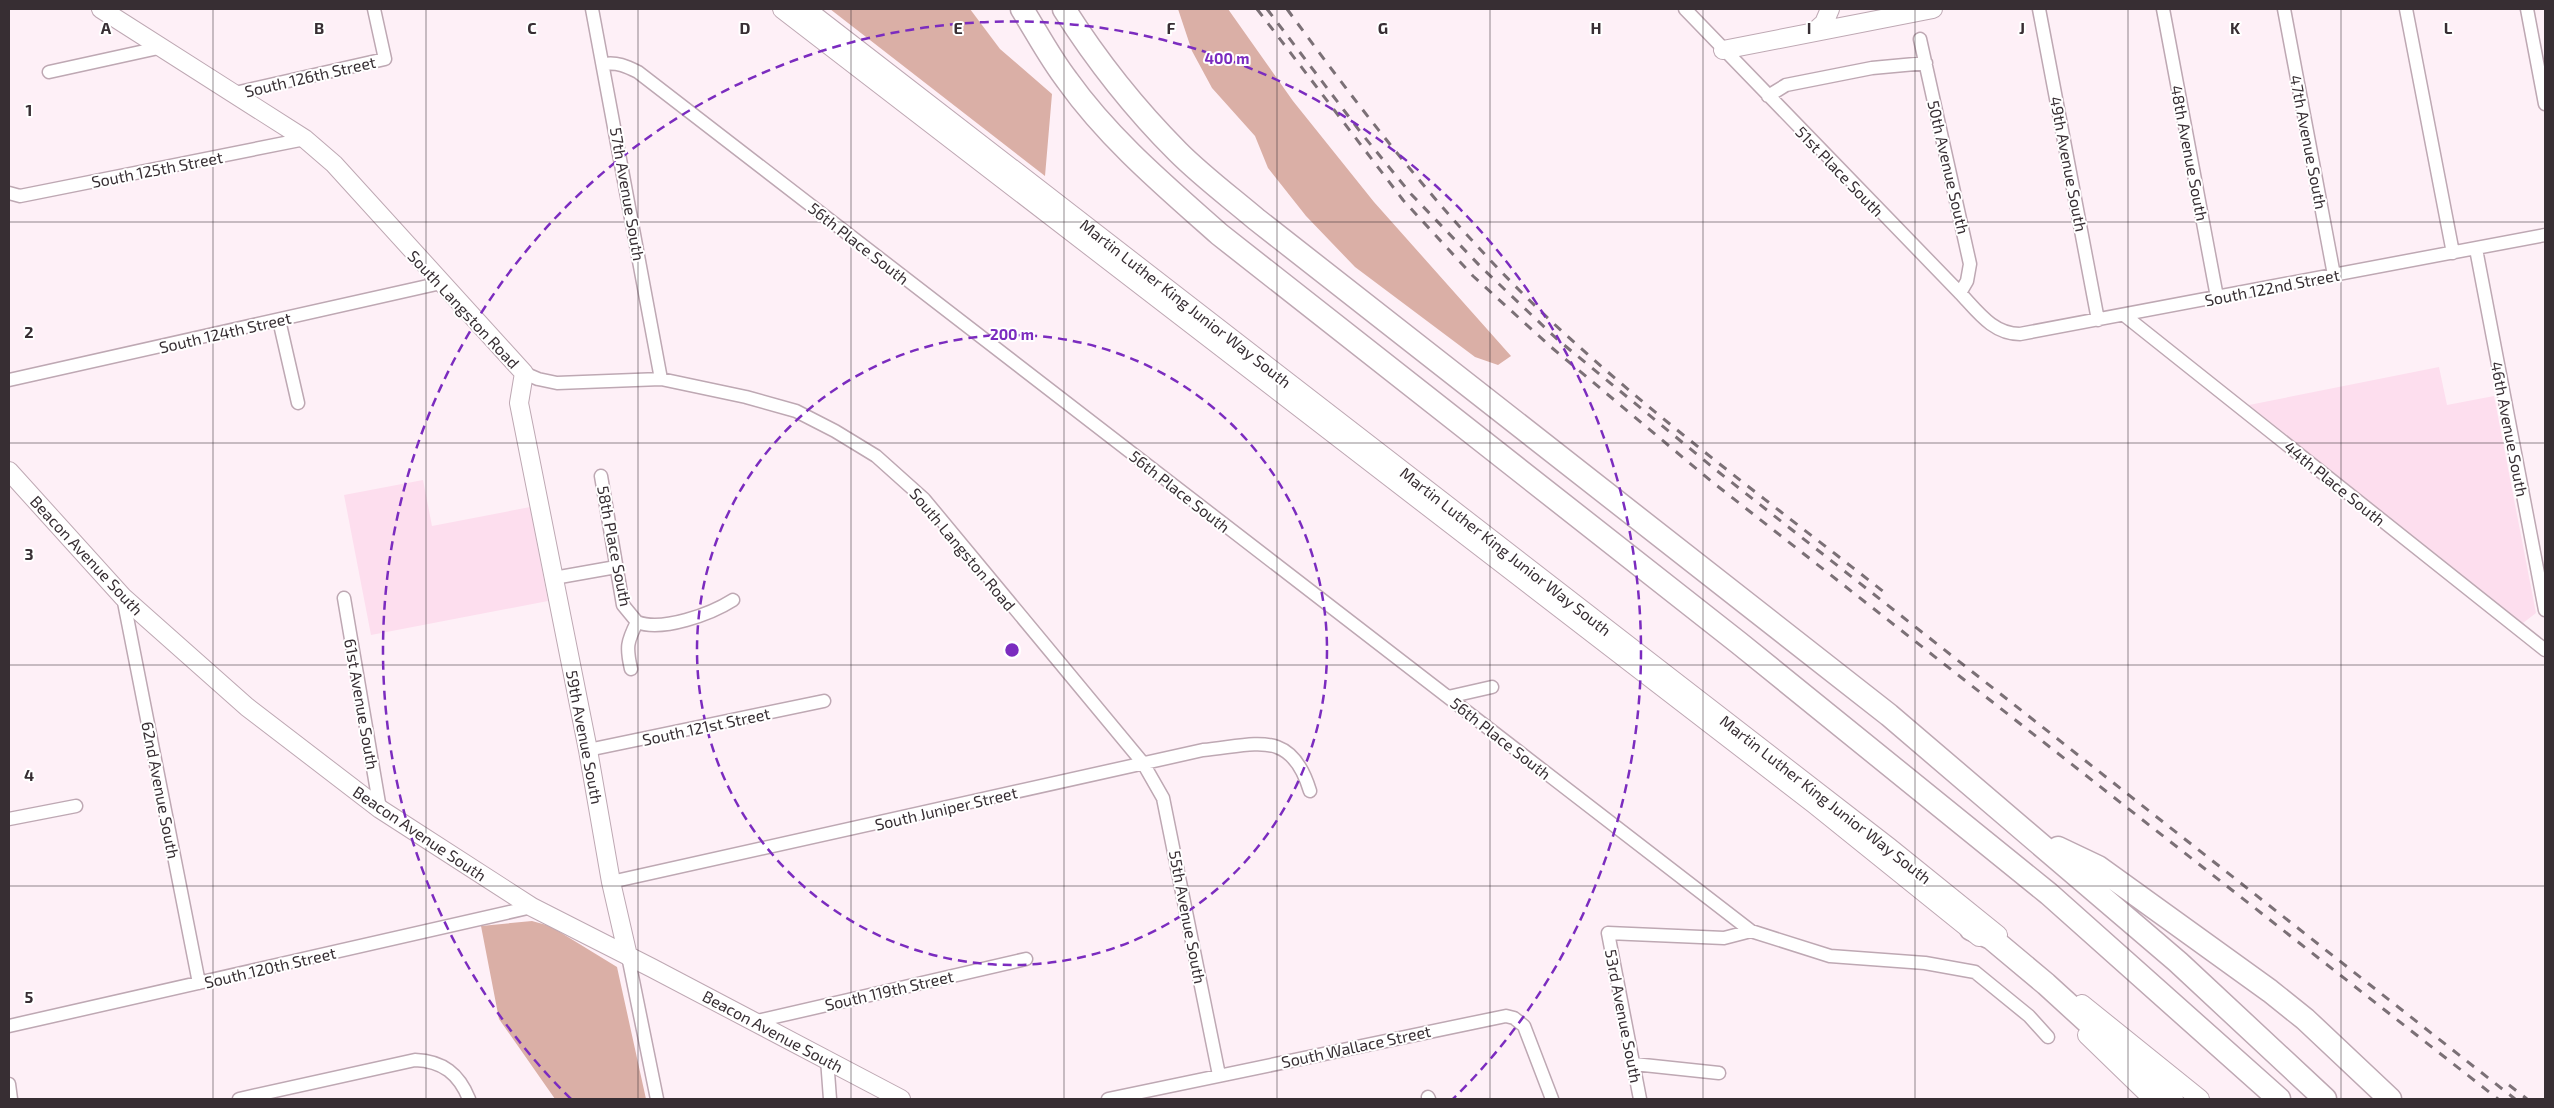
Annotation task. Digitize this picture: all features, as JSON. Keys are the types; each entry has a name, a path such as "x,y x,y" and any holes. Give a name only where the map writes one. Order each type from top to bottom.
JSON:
{"highway":[{"path":"1022,9 1066,80 1098,119 1142,166 1219,234 1739,643 2041,888 2279,1099"},
{"path":"1064,9 1096,58 1143,115 1180,153 1256,219 1889,715 2178,962 2325,1099"},
{"path":"2030,834 2098,867 2270,991 2305,1020 2390,1099"},
{"path":"1971,930 1991,938 2046,984 2172,1099"}],"main road":[{"name":"South Langston Road","path":"101,9 235,93 305,140 334,164 524,374"},
{"name":"Martin Luther King Junior Way South","path":"782,9 1814,804 1971,930 2153,1099"},
{"name":"Martin Luther King Junior Way South","path":"806,9 1889,847 2200,1099"},
{"path":"1814,32 1824,23 1830,9"},
{"path":"1852,9 1862,16"},
{"path":"1723,50 1814,32 1862,16 1933,9"},
{"name":"59th Avenue South","path":"524,374 519,403 588,750 611,882 628,956"},
{"name":"Beacon Avenue South","path":"9,471 123,597 247,707 380,809 532,907 901,1099"}],"street":[{"name":"South 126th Street","path":"235,93 385,60 374,9"},
{"name":"57th Avenue South","path":"592,9 604,64 661,379"},
{"name":"51st Place South","path":"1685,9 1998,331"},
{"name":"49th Avenue South","path":"2039,9 2098,320"},
{"name":"48th Avenue South","path":"2163,9 2217,297"},
{"name":"47th Avenue South","path":"2284,9 2334,275"},
{"path":"2406,9 2453,253"},
{"path":"2528,9 2545,104"},
{"name":"50th Avenue South","path":"1920,39 1970,264 1967,281 1960,293"},
{"path":"49,72 163,48"},
{"name":"56th Place South","path":"604,64 623,65 638,72 1751,931"},
{"path":"1768,96 1786,85 1872,68 1926,64"},
{"name":"South 125th Street","path":"9,193 20,196 305,140"},
{"name":"South 122nd Street","path":"1998,331 2020,334 2545,235"},
{"name":"46th Avenue South","path":"2476,249 2545,610"},
{"name":"South 124th Street","path":"9,380 441,283"},
{"name":"44th Place South","path":"2124,315 2545,650"},
{"path":"279,320 298,404"},
{"name":"South Langston Road","path":"524,374 538,379 557,382 661,379 746,397 796,411 835,431 876,456 924,498 1143,764"},
{"name":"58th Place South","path":"601,476 623,606 637,622 628,639 627,649 631,669"},
{"path":"554,578 616,567"},
{"name":"62nd Avenue South","path":"123,597 199,983"},
{"name":"61st Avenue South","path":"344,598 380,809"},
{"path":"637,622 654,626 714,612 733,600"},
{"path":"1448,697 1492,687"},
{"name":"South 121st Street","path":"588,750 824,701"},
{"name":"South Juniper Street","path":"611,882 1203,750 1271,744 1282,747 1304,770 1310,791"},
{"name":"55th Avenue South","path":"1143,764 1163,798 1219,1075"},
{"path":"9,819 76,806"},
{"name":"South 120th Street","path":"9,1026 532,907"},
{"path":"1751,931 1830,956 1925,963 1975,972 2029,1016 2048,1037"},
{"name":"53rd Avenue South","path":"1640,1099 1608,933 1724,938 1751,931"},
{"name":"59th Avenue South","path":"628,956 657,1099"},
{"name":"South 119th Street","path":"753,1022 1026,959"},
{"name":"South Wallace Street","path":"1108,1099 1510,1016 1524,1026 1552,1099"},
{"path":"827,1059 830,1099"},
{"path":"239,1099 415,1060 429,1060 450,1071 461,1082 469,1099"},
{"path":"1634,1064 1719,1073"},
{"path":"9,1084 11,1099"}],"shaded area":[{"path":"830,9 970,9 1000,49 1052,94 1045,176"},
{"path":"1178,9 1228,9 1293,101 1374,202 1511,356 1498,365 1475,357 1355,267 1306,216 1268,168 1255,136 1212,88 1192,51"},
{"path":"2439,367 2447,405 2494,396 2536,613 2523,623 2249,405"},
{"path":"423,480 432,526 530,507 548,601 371,635 344,495"},
{"path":"532,921 550,926 617,967 646,1099 555,1099 499,1019 481,926"}],"railway":[{"path":"1257,9 1403,200 1473,276 1551,347 1711,481 2498,1099"},
{"path":"1267,9 1362,134 1411,194 1481,267 1558,340 1716,470 2515,1099"},
{"path":"1287,9 1351,95 1418,179 1489,259 1526,297 1604,369 1644,402 1889,596"},
{"path":"2509,1085 2527,1099"}]}
